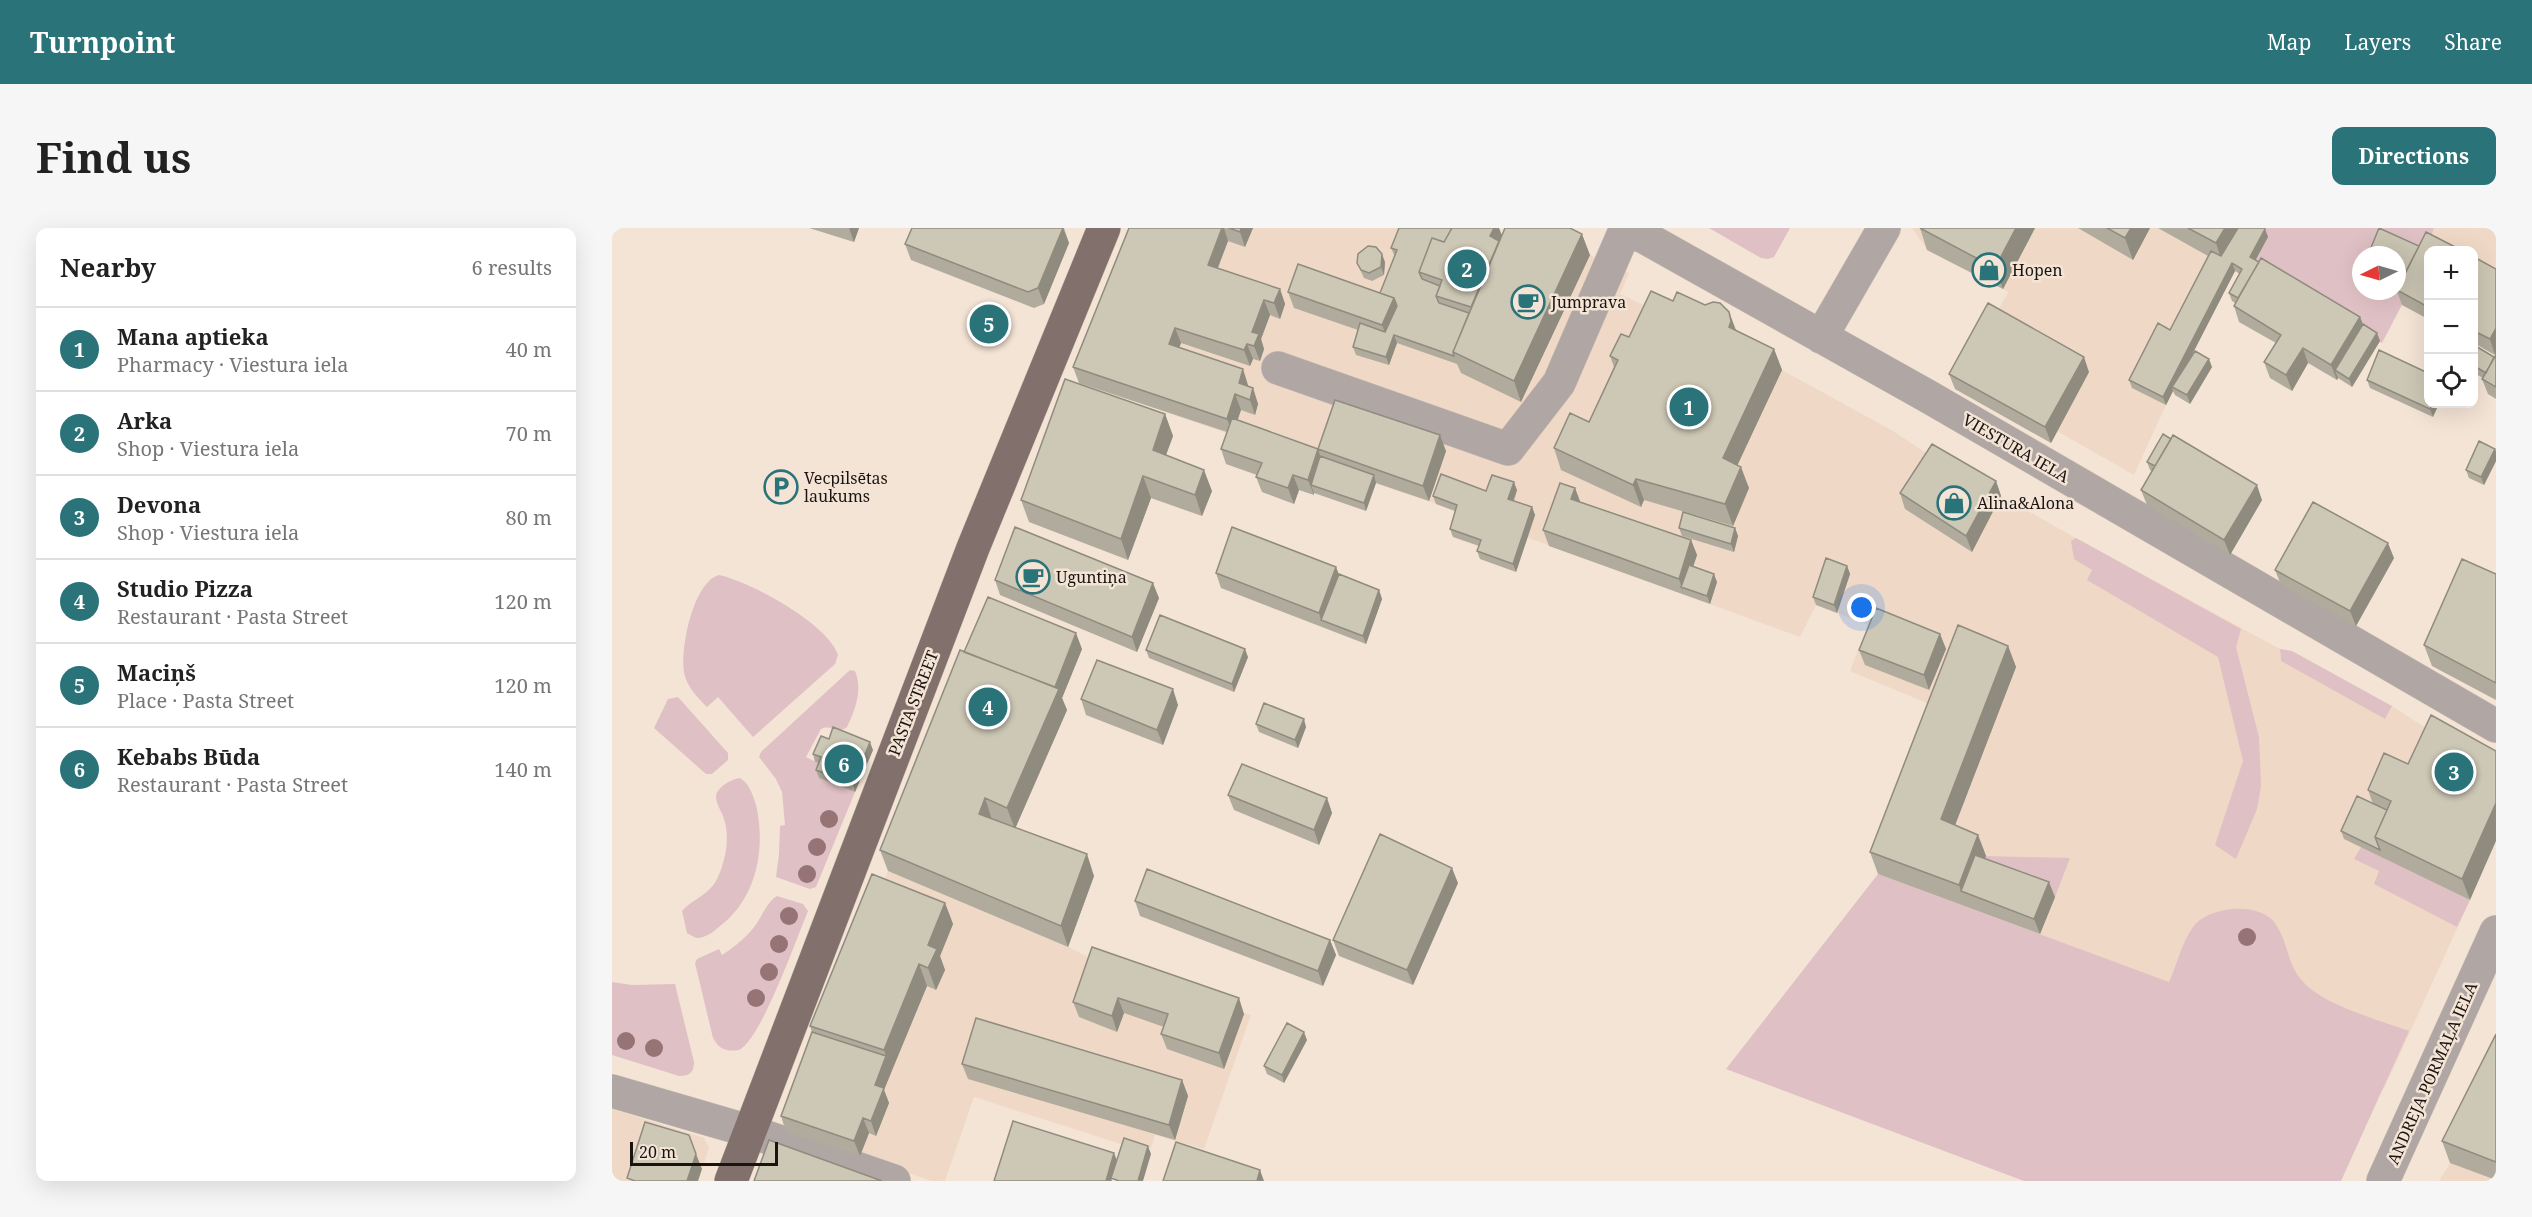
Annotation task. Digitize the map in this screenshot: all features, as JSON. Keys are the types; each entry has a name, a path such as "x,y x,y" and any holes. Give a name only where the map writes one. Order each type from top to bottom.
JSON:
{"main road":[{"name":"PASTA STREET","path":"731,1181 973,548 1104,228"}],"street":[{"path":"1278,368 1508,449 1559,382 1627,228"},
{"name":"VIESTURA IELA","path":"1627,228 1821,337 2496,726"},
{"path":"1821,337 1884,228"},
{"name":"ANDREJA PORMAĻA IELA","path":"2383,1181 2496,932"},
{"path":"612,1091 749,1131 894,1181"}],"shaded area":[{"path":"1139,228 1483,228 1503,238 1590,255 1629,273 1620,294 1782,370 1893,431 1937,460 2076,538 2280,649 2281,661 2385,718 2392,706 2438,736 2470,900 2384,1089 1878,874 1941,709 1850,671 1868,625 1816,605 1800,637 1436,504 1079,383"},
{"path":"1709,228 1790,228 1774,257 1768,259 1761,258"},
{"path":"1912,228 2246,228 2224,265 2235,271 2166,405 2134,475 2057,431 2051,443 1955,389 2008,292 1927,250"},
{"path":"2253,228 2434,228 2428,246 2406,250 2406,246 2352,246 2352,300 2404,300 2382,343 2253,265 2268,237"},
{"path":"2434,228 2496,228 2496,357 2478,346 2478,246 2427,246"},
{"path":"2424,252 2424,317 2402,305"},
{"path":"2076,538 2241,629 2236,647 2259,737 2261,786 2257,809 2236,859 2215,845 2243,761 2218,657 2087,580 2092,570 2074,559 2071,541"},
{"path":"719,575 750,586 787,606 820,630 838,655 835,664 753,737 718,697 707,707 696,696 685,677 683,662 686,633 695,603 710,580"},
{"path":"2280,649 2292,651 2392,706 2385,719 2281,661"},
{"path":"850,670 855,671 858,692 847,727 841,730 821,729 806,757 824,766 820,778 855,792 816,887 810,889 776,877 780,826 785,825 782,792 776,779 759,757 761,752"},
{"path":"678,697 728,753 728,760 712,774 706,774 654,728 668,699"},
{"path":"740,778 752,793 759,821 759,855 756,871 743,901 733,915 712,932 696,938 687,933 682,911 711,888 718,877 727,841 726,826 716,797 718,790 725,784"},
{"path":"2361,847 2470,900 2457,927 2374,884 2379,871 2354,859"},
{"path":"1986,856 2070,858 2055,897 1981,870"},
{"path":"888,871 1068,947 1098,962 1251,1015 1204,1149 1155,1135 1151,1148 1127,1146 974,1097 945,1181 932,1181 786,1132"},
{"path":"1878,874 2169,982 2186,940 2200,920 2210,914 2234,909 2258,911 2267,916 2280,932 2292,966 2312,990 2346,1008 2409,1031 2341,1181 2024,1181 1726,1069"},
{"path":"777,896 803,904 808,911 778,986 758,1028 739,1050 730,1051 720,1047 713,1038 695,963 697,959 719,949 722,955 737,945 754,927 768,904"},
{"path":"612,982 632,985 675,984 694,1062 691,1073 679,1076 612,1055"},
{"path":"2496,1057 2496,1181 2439,1181 2450,1163"},
{"path":"612,1109 704,1138 709,1148 698,1181 612,1181"}],"building":[{"path":"912,228 1063,228 1038,288 1028,292 905,244"},
{"path":"1129,228 1222,228 1208,265 1280,289 1274,303 1264,300 1252,332 1259,334 1254,346 1247,344 1244,350 1175,328 1169,344 1243,369 1239,383 1253,388 1250,400 1235,394 1227,419 1073,367"},
{"path":"1229,228 1241,228 1240,232"},
{"path":"1399,228 1452,228 1444,242 1432,238 1419,272 1422,279 1440,286 1436,296 1439,303 1469,313 1453,352 1454,356 1394,335 1386,357 1353,347 1360,323 1385,332 1397,306 1394,298 1380,293 1397,250 1391,248"},
{"path":"1452,228 1494,228 1490,236 1499,241 1471,307 1436,296 1442,280 1419,272 1432,238 1444,242"},
{"name":"Jumprava","path":"1505,228 1570,228 1582,234 1514,381 1453,352"},
{"path":"1920,228 2016,228 1995,268"},
{"path":"2107,228 2131,228 2125,238"},
{"path":"2188,228 2225,228 2216,243"},
{"path":"2238,228 2265,229 2250,257 2259,262 2238,298 2229,293 2242,269 2232,263 2163,397 2129,380 2158,323 2170,330 2211,251 2221,256"},
{"path":"2379,228 2419,246 2406,271 2406,246 2372,246"},
{"path":"2426,232 2453,246 2424,246 2424,305 2406,295 2406,272"},
{"path":"1368,246 1376,247 1382,254 1381,267 1369,273 1361,270 1357,263 1358,254"},
{"path":"2261,258 2360,317 2331,365 2303,348 2286,375 2264,362 2281,335 2234,306"},
{"path":"2478,259 2496,269 2496,328 2490,339 2478,333"},
{"path":"1298,264 1394,298 1382,325 1288,292"},
{"path":"1651,291 1673,301 1677,292 1705,305 1713,302 1720,303 1729,312 1731,321 1729,327 1774,349 1723,458 1741,467 1725,504 1636,479 1633,485 1554,448 1570,413 1589,422 1618,360 1610,356 1621,334 1629,337"},
{"path":"1988,303 2084,357 2045,427 1949,374"},
{"path":"2363,324 2377,333 2349,379 2335,370"},
{"path":"2478,347 2494,357 2486,373 2478,368"},
{"path":"2379,350 2424,371 2424,406 2367,380"},
{"path":"2195,351 2209,359 2187,395 2172,387"},
{"path":"2496,355 2496,387 2482,379"},
{"path":"1065,379 1165,414 1153,450 1204,470 1195,495 1143,476 1121,539 1021,500"},
{"path":"1335,400 1440,435 1423,486 1318,449"},
{"path":"1232,418 1318,449 1308,480 1293,475 1288,488 1256,477 1262,463 1221,449"},
{"path":"2163,434 2171,439 2155,466 2147,462"},
{"path":"2173,435 2257,485 2224,540 2141,490"},
{"path":"2479,441 2495,449 2481,477 2466,470"},
{"name":"Alina&Alona","path":"1932,444 1996,481 1966,536 1900,493"},
{"path":"1320,456 1374,475 1364,503 1311,485"},
{"path":"1441,474 1486,491 1492,475 1514,482 1508,499 1532,507 1513,564 1477,551 1481,540 1450,529 1457,505 1433,496"},
{"path":"1560,483 1575,488 1571,499 1691,540 1679,579 1543,530"},
{"path":"2313,502 2388,543 2350,611 2275,570"},
{"path":"1683,512 1735,528 1731,544 1679,528"},
{"path":"1015,527 1153,583 1132,637 995,580"},
{"path":"1232,527 1336,567 1319,613 1216,573"},
{"path":"1826,558 1847,566 1834,605 1813,597"},
{"path":"2462,559 2496,574 2496,683 2424,645"},
{"path":"1689,565 1714,574 1707,596 1681,587"},
{"path":"1339,574 1379,590 1363,636 1321,620"},
{"path":"988,597 1076,633 1055,687 964,652"},
{"path":"1876,608 1940,634 1924,675 1859,650"},
{"path":"1160,615 1245,649 1232,684 1146,650"},
{"path":"1958,625 2008,646 1941,819 1978,835 1959,885 1870,852"},
{"path":"960,650 1059,689 1007,808 985,798 979,814 1087,854 1061,926 880,850"},
{"path":"1097,660 1173,689 1157,730 1081,699"},
{"path":"1264,703 1304,719 1295,740 1256,724"},
{"path":"2431,715 2496,751 2496,803 2462,879 2375,837 2391,801 2368,790 2384,753 2408,764"},
{"path":"833,727 870,742 853,784 816,770 821,757 813,754 821,736 829,739"},
{"path":"1242,764 1327,798 1314,830 1228,795"},
{"path":"2357,796 2387,810 2375,837 2380,850 2341,831"},
{"path":"1380,834 1452,868 1407,970 1333,940"},
{"path":"1975,855 2049,882 2034,919 1961,891"},
{"path":"1147,869 1330,940 1318,971 1135,901"},
{"path":"872,874 945,903 928,945 937,949 928,968 919,964 884,1050 810,1026"},
{"path":"1092,947 1239,998 1219,1053 1161,1034 1168,1014 1118,998 1112,1016 1073,1002"},
{"path":"976,1018 1182,1080 1169,1125 962,1064"},
{"path":"1287,1023 1304,1032 1282,1075 1264,1066"},
{"path":"812,1032 886,1056 875,1085 884,1088 871,1121 863,1118 854,1141 781,1116"},
{"path":"2496,1034 2496,1162 2442,1141"},
{"path":"1013,1121 1114,1153 1106,1181 994,1181"},
{"path":"645,1122 689,1135 696,1154 687,1181 635,1181 627,1178"},
{"path":"1124,1138 1148,1146 1138,1181 1119,1181 1111,1178"},
{"path":"769,1140 882,1181 754,1181"},
{"path":"1176,1142 1260,1170 1257,1181 1163,1181"}],"place":[{"name":"Arka","path":"1467,269"},
{"name":"Hopen","path":"1989,270"},
{"name":"Jumprava","path":"1528,302"},
{"name":"Maciņš","path":"989,324"},
{"name":"Mana aptieka","path":"1689,407"},
{"name":"Vecpilsētas laukums","path":"781,487"},
{"name":"Alina&Alona","path":"1954,503"},
{"name":"Uguntiņa","path":"1033,577"},
{"name":"Studio Pizza","path":"988,707"},
{"name":"Kebabs Būda","path":"844,764"},
{"name":"Devona","path":"2454,772"}]}
